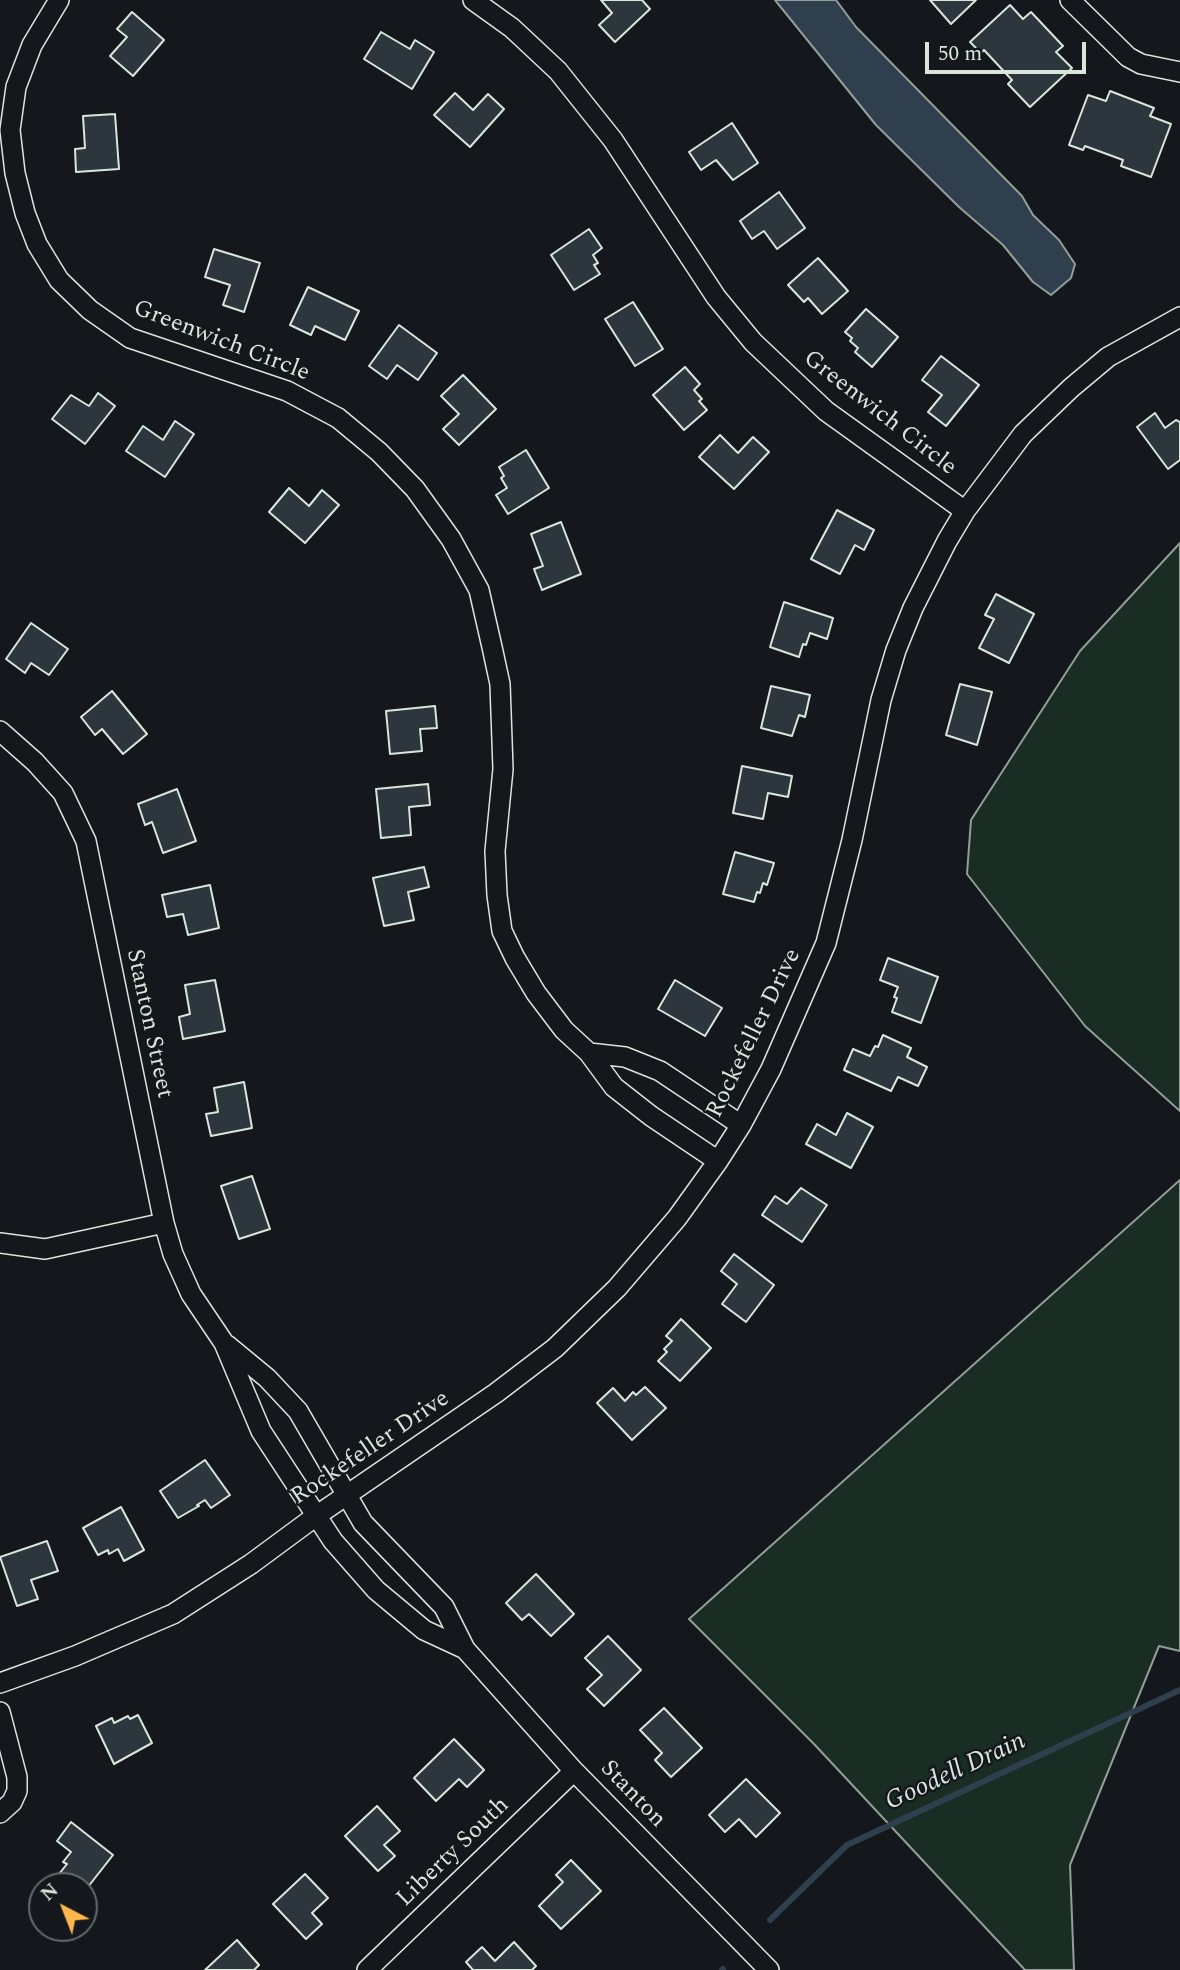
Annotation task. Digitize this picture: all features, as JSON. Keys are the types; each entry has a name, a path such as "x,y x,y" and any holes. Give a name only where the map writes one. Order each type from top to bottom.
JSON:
{"street":[{"name":"Greenwich Circle","path":"59,0 32,45 16,87 10,130 15,173 25,213 37,244 59,281 90,310 130,338 287,391 338,418 379,452 415,488 451,539 479,590 500,684 503,769 495,851 497,894 502,931 514,958 564,1030 589,1053 614,1087 651,1116 718,1161"},
{"name":"Greenwich Circle","path":"472,0 512,28 558,71 613,140 716,297 753,342 826,411 965,511"},
{"path":"1070,0 1128,57 1141,64 1180,72"},
{"name":"Rockefeller Drive","path":"0,1683 75,1656 173,1614 251,1564 316,1516 496,1393 555,1348 617,1288 677,1218 718,1161 771,1069 826,943 852,840 881,700 896,650 929,575 965,511 1023,434 1071,388 1108,358 1180,317"},
{"name":"Stanton Street","path":"0,731 35,762 63,793 86,841 164,1223 173,1254 191,1294 224,1343 261,1431 333,1541 376,1590 424,1630 465,1649"},
{"path":"589,1053 625,1057 660,1071 741,1125"},
{"path":"0,1243 45,1249 164,1223"},
{"name":"Stanton Street","path":"224,1343 267,1378 298,1411 363,1524 444,1607 465,1649"},
{"name":"Stanton","path":"465,1649 574,1771 769,1970"},
{"path":"0,1712 17,1777 17,1791 12,1802 0,1813"},
{"name":"Liberty South","path":"367,1970 574,1771"}],"green space":[{"path":"1180,543 1180,1111 1085,1026 967,874 971,820 1080,651"},
{"path":"1180,1180 1180,1651 1159,1646 1070,1865 1074,1970 1025,1970 814,1744 689,1619"}],"water":[{"path":"775,0 836,0 856,27 1022,196 1033,215 1059,240 1075,264 1071,278 1051,295 1033,282 1003,245 959,207 876,125"}],"building":[{"path":"601,0 642,0 650,9 615,42 599,25 612,13"},
{"path":"930,0 976,0 951,24"},
{"path":"1010,5 1023,19 1031,12 1063,46 1056,52 1072,68 1030,107 1008,84 1012,80 984,50 981,53 970,42"},
{"path":"132,12 164,40 133,76 110,56 127,37 117,29"},
{"path":"381,32 410,49 415,40 434,52 412,89 364,59"},
{"path":"1110,91 1154,108 1150,116 1171,124 1151,177 1121,166 1123,160 1085,146 1083,150 1069,145 1088,95 1106,101"},
{"path":"455,93 473,110 488,94 504,109 470,147 434,115"},
{"path":"115,114 119,169 76,172 75,149 85,148 83,116"},
{"path":"732,123 758,163 733,180 716,160 701,170 689,152"},
{"path":"779,192 805,228 777,249 764,231 752,239 740,221"},
{"path":"589,229 602,248 593,255 598,263 594,265 600,274 574,290 551,255"},
{"path":"214,249 260,263 244,312 223,305 230,285 205,277"},
{"path":"818,258 848,291 822,314 808,298 804,302 788,285"},
{"path":"308,287 359,311 345,340 315,326 311,335 290,325"},
{"path":"633,302 663,349 635,366 605,319"},
{"path":"866,309 898,337 872,367 855,352 858,348 845,332"},
{"path":"399,325 437,353 418,380 397,365 387,379 369,366"},
{"path":"941,356 979,385 946,426 928,412 942,395 922,380"},
{"path":"685,367 700,384 694,390 707,410 684,430 653,395"},
{"path":"463,375 496,409 459,445 443,429 459,414 441,396"},
{"path":"98,393 115,406 85,444 52,419 71,395 89,406"},
{"path":"1155,413 1165,428 1176,420 1180,422 1180,460 1168,469 1137,427"},
{"path":"175,421 194,434 165,477 126,451 143,426 163,440"},
{"path":"720,435 738,453 753,437 769,452 734,489 699,457"},
{"path":"526,450 549,488 508,514 496,495 507,488 499,467"},
{"path":"289,488 309,506 322,490 339,505 305,543 269,512"},
{"path":"837,510 874,530 864,550 855,545 840,574 811,559"},
{"path":"561,522 581,574 542,590 534,569 543,566 531,534"},
{"path":"996,594 1034,614 1009,663 979,648 994,619 985,615"},
{"path":"784,602 833,618 827,639 810,633 799,657 770,647"},
{"path":"31,623 68,649 49,675 31,663 25,673 6,659"},
{"path":"960,684 992,692 977,745 946,735"},
{"path":"771,686 810,695 805,717 799,715 792,736 761,728"},
{"path":"112,691 147,734 123,754 102,729 95,735 81,717"},
{"path":"435,706 437,728 420,729 422,751 390,754 386,711"},
{"path":"742,766 792,776 788,797 768,793 763,819 733,813"},
{"path":"428,784 430,805 409,807 411,835 381,838 376,789"},
{"path":"177,789 196,841 163,853 152,822 145,825 138,804"},
{"path":"735,852 774,863 767,885 763,883 754,902 723,894"},
{"path":"424,867 429,887 408,892 414,920 384,926 373,878"},
{"path":"210,885 219,928 188,935 183,914 167,917 162,895"},
{"path":"888,958 938,977 921,1023 892,1012 898,987 880,980"},
{"path":"215,980 225,1031 183,1039 179,1017 190,1014 185,985"},
{"path":"675,980 722,1008 705,1036 658,1009"},
{"path":"883,1035 911,1048 907,1057 927,1067 918,1086 898,1077 891,1091 844,1070 853,1049 870,1056"},
{"path":"244,1082 252,1128 211,1136 206,1114 218,1112 214,1088"},
{"path":"847,1113 873,1127 851,1168 806,1144 817,1124 836,1135"},
{"path":"252,1176 270,1229 239,1239 221,1186"},
{"path":"801,1188 827,1205 802,1242 762,1215 775,1196 787,1204"},
{"path":"734,1254 774,1285 746,1322 722,1304 737,1284 721,1271"},
{"path":"681,1319 711,1348 680,1381 658,1361 667,1352 664,1349 672,1341 666,1336"},
{"path":"645,1387 666,1408 632,1440 597,1403 613,1388 625,1401 633,1392 636,1395"},
{"path":"205,1460 230,1495 211,1508 205,1500 178,1518 160,1491"},
{"path":"121,1507 144,1550 124,1561 118,1549 109,1554 108,1550 98,1555 83,1528"},
{"path":"47,1541 58,1571 31,1580 38,1599 17,1606 0,1557"},
{"path":"536,1574 574,1614 551,1636 529,1614 522,1620 506,1603"},
{"path":"608,1636 641,1670 604,1706 587,1689 602,1675 585,1658"},
{"path":"664,1708 702,1748 671,1777 655,1760 662,1753 640,1730"},
{"path":"138,1715 152,1743 114,1764 96,1726 112,1718 114,1723 128,1716 130,1719"},
{"path":"454,1739 484,1770 467,1787 459,1779 436,1801 414,1778"},
{"path":"746,1779 780,1813 756,1837 739,1819 725,1832 709,1815"},
{"path":"377,1806 400,1831 384,1845 395,1856 378,1871 345,1836"},
{"path":"71,1822 113,1855 98,1874 98,1872 61,1872 67,1864 63,1862 71,1852 57,1841"},
{"path":"571,1860 601,1891 561,1929 539,1906 563,1882 556,1875"},
{"path":"305,1874 328,1898 312,1913 322,1924 306,1939 273,1904"},
{"path":"237,1940 259,1965 254,1970 205,1970"},
{"path":"514,1942 536,1966 532,1970 473,1970 466,1962 482,1947 495,1961"}],"waterway":[{"name":"Goodell Drain","path":"770,1920 847,1845 1180,1690"}]}
